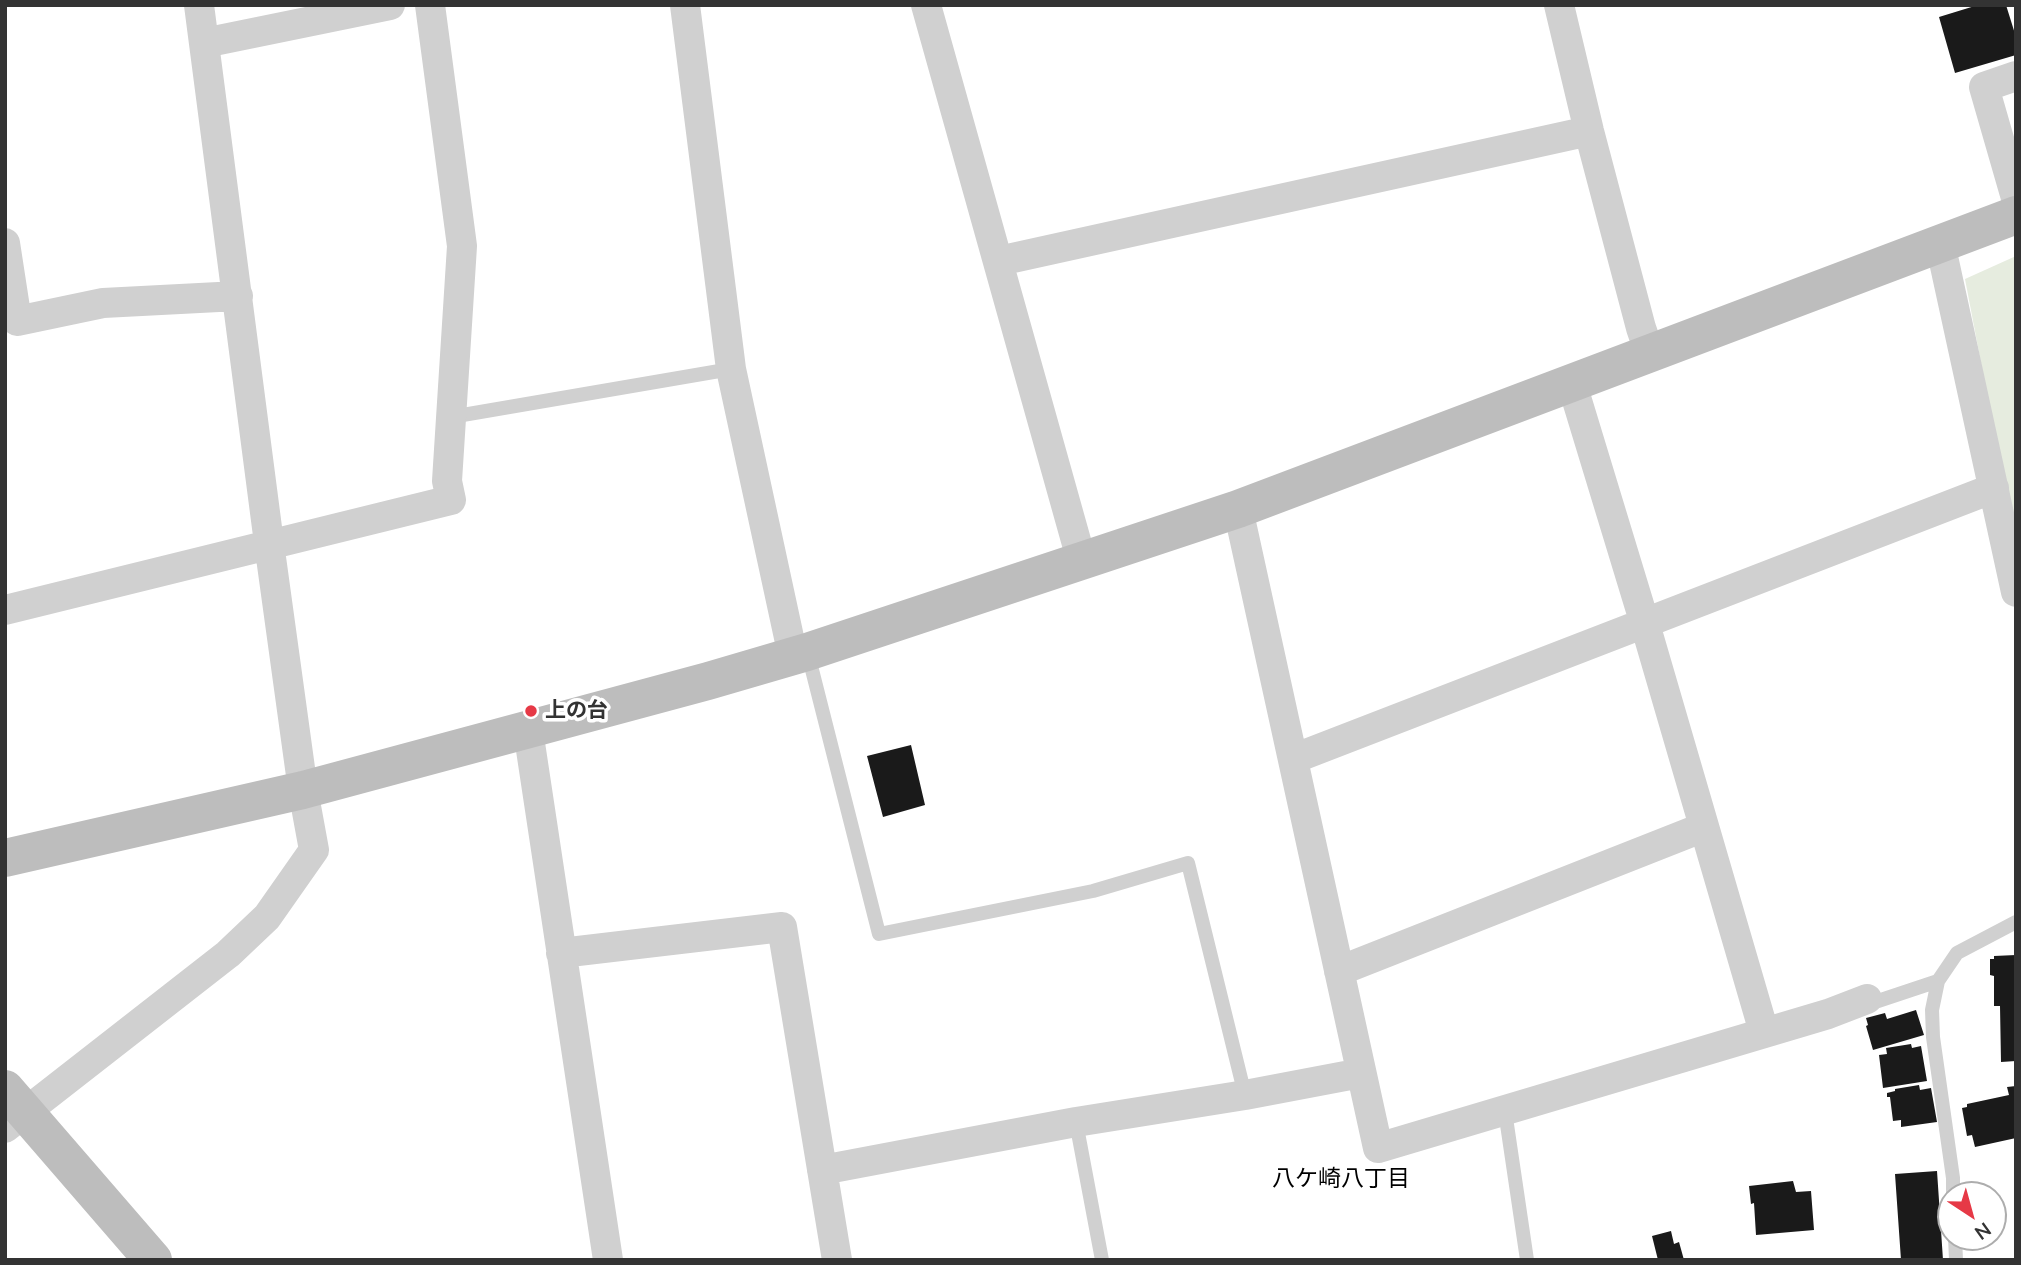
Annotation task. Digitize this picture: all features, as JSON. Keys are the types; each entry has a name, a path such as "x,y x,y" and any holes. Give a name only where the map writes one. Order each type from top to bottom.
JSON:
{"street":[{"path":"153,1260 12,1110 228,954 267,917 314,850 303,790 269,544 200,5"},
{"path":"204,43 390,5"},
{"path":"5,610 451,500 447,481 462,246 430,5"},
{"path":"685,5 731,369 800,654"},
{"path":"926,5 1082,562"},
{"path":"1559,5 1589,131 1650,354"},
{"path":"2016,76 1984,87 2016,198"},
{"path":"999,261 1589,131"},
{"path":"5,858 303,790 800,654 1238,509 2016,215"},
{"path":"5,243 11,324 103,303 238,296"},
{"path":"1940,243 2016,593"},
{"path":"1572,384 1645,624 1763,1032"},
{"path":"1293,759 1994,488"},
{"path":"1238,509 1378,1148 1828,1014 1867,999"},
{"path":"528,730 608,1260"},
{"path":"1339,971 1704,827"},
{"path":"561,953 782,927 837,1260"},
{"path":"822,1170 1076,1122 1361,1073"}],"lane":[{"path":"451,417 731,369"},
{"path":"800,654 879,933 1093,891 1188,863 1245,1095"},
{"path":"1953,1181 1933,1037 1932,1010 1938,981 1957,953 2016,922"},
{"path":"1867,999 1872,1003 1938,981"},
{"path":"1505,1111 1527,1260"},
{"path":"1076,1122 1102,1260"}],"shaded area":[{"path":"2016,256 2016,533 1965,279"}],"building":[{"path":"1978,5 2006,5 2016,37 2016,55 1955,73 1939,17"},
{"path":"911,745 925,805 883,817 867,756"},
{"path":"2016,955 2016,1061 2001,1062 2000,1006 1994,1006 1994,976 1990,975 1990,959 1994,959 1994,956"},
{"path":"1916,1010 1924,1035 1873,1050 1866,1018 1885,1013 1887,1019"},
{"path":"1911,1044 1912,1048 1921,1046 1927,1081 1883,1088 1879,1055 1887,1054 1886,1048"},
{"path":"1919,1085 1920,1090 1931,1088 1937,1122 1901,1127 1901,1120 1893,1121 1887,1093"},
{"path":"2016,1086 2016,1138 1975,1147 1972,1135 1967,1136 1962,1108 1967,1107 1967,1104 2009,1095 2007,1087"},
{"path":"1937,1171 1937,1251 1942,1251 1943,1260 1901,1260 1895,1174"},
{"path":"1793,1181 1796,1192 1811,1191 1814,1230 1756,1235 1754,1203 1751,1204 1749,1186"},
{"path":"1671,1231 1674,1244 1679,1242 1684,1260 1658,1260 1652,1236"}],"place":[{"name":"上の台","path":"531,711"}],"district":[{"name":"八ケ崎八丁目","path":"1341,1179"}]}
